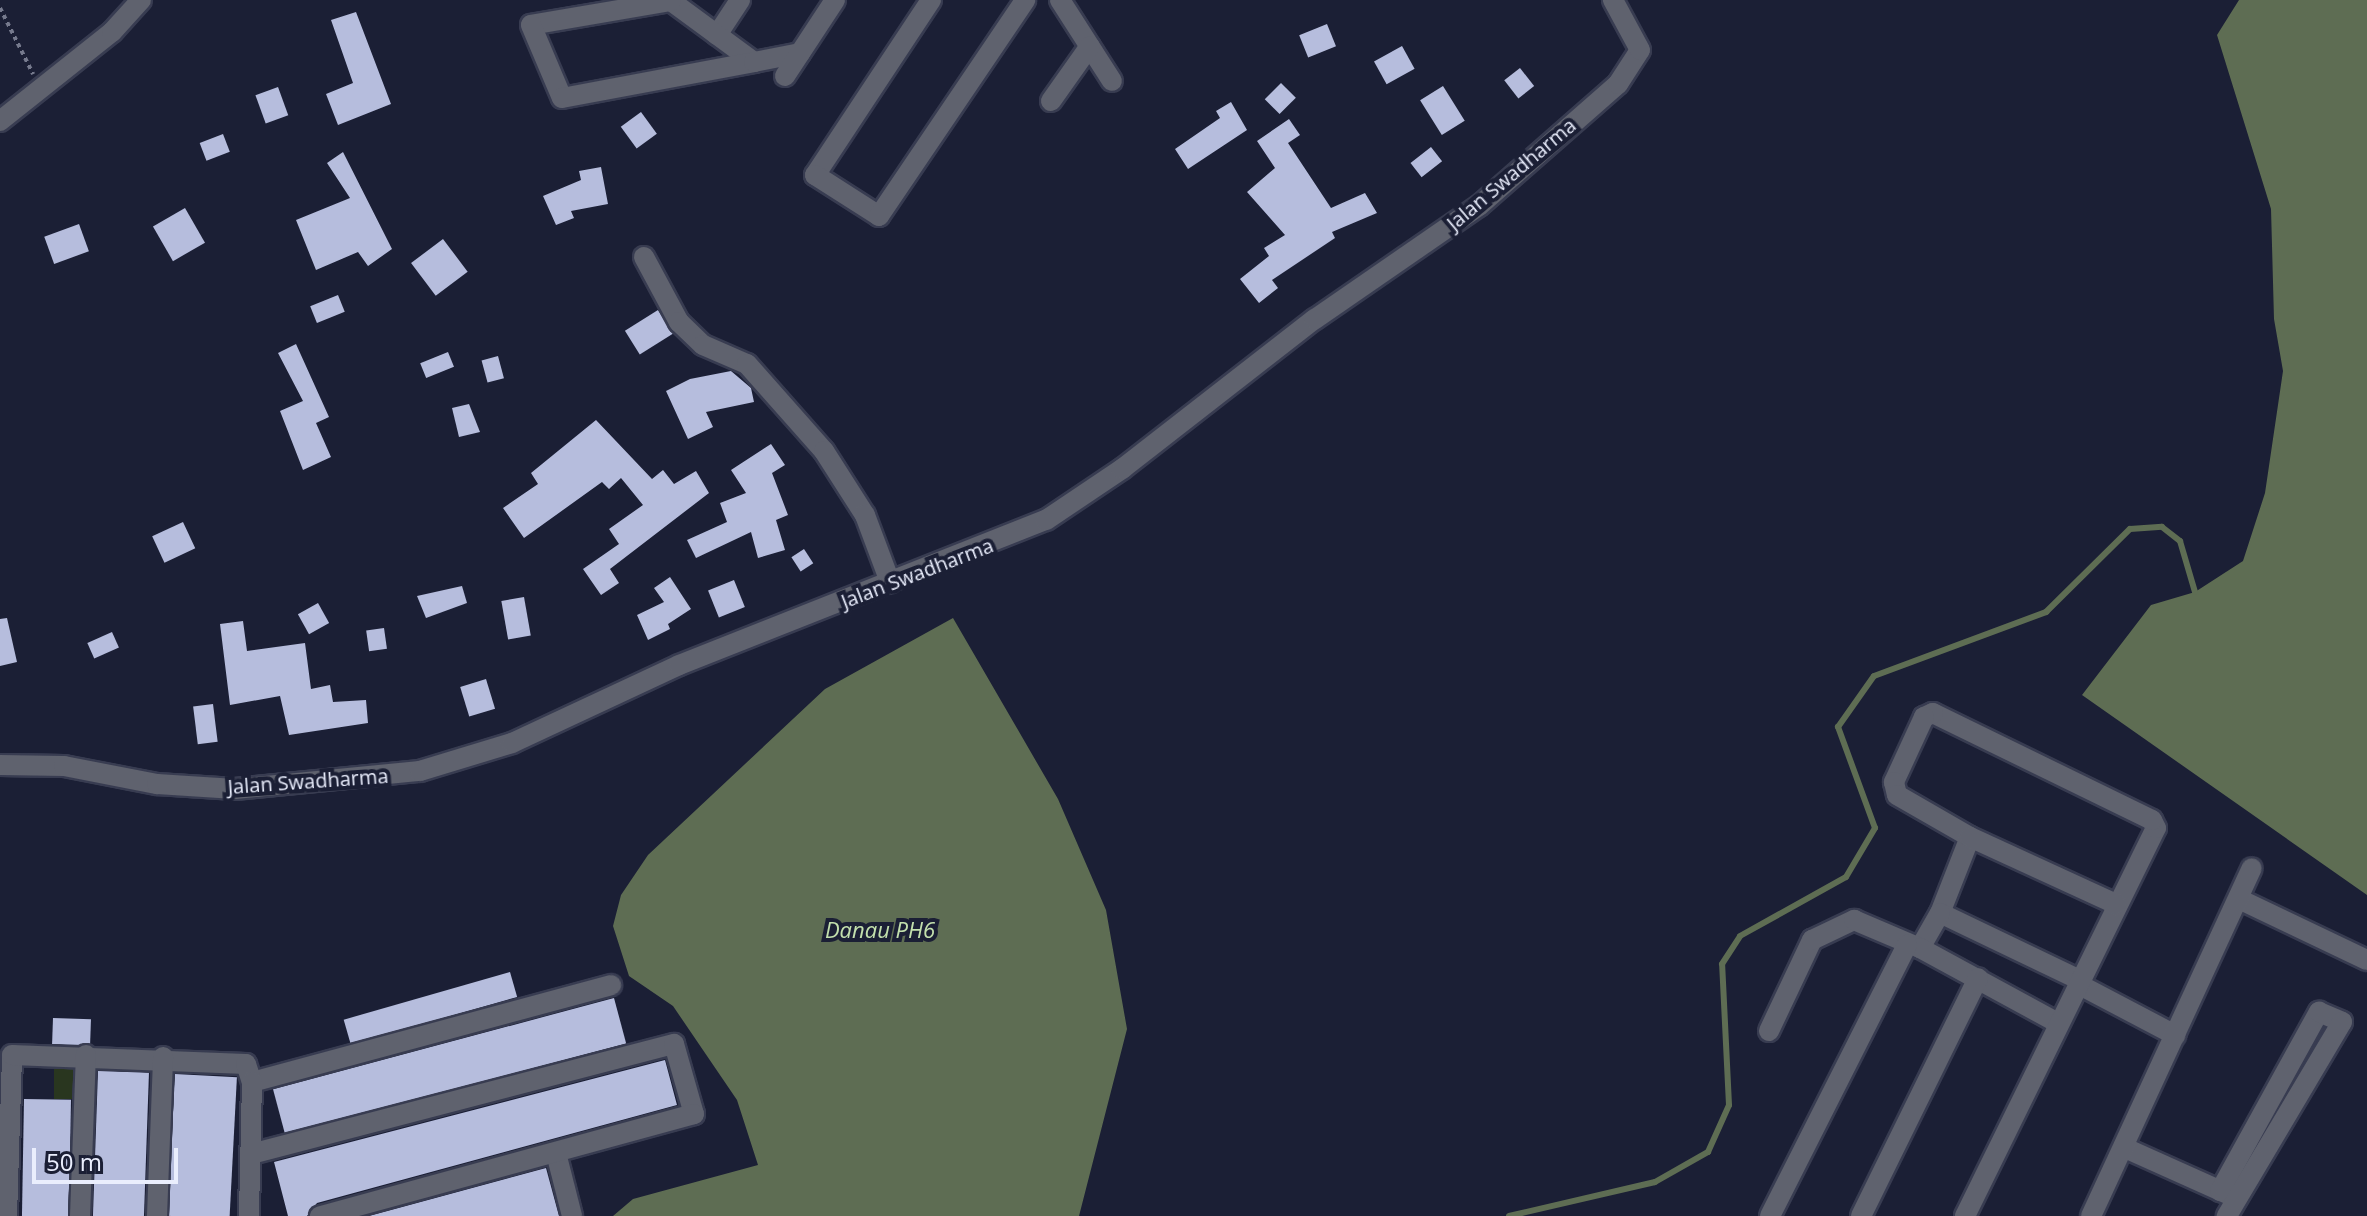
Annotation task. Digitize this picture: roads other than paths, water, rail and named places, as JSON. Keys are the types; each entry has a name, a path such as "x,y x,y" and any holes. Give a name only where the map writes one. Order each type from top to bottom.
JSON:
{"street":[{"path":"0,121 112,32 141,0"},
{"path":"717,35 740,0"},
{"path":"785,76 835,0"},
{"path":"931,0 815,175 879,216 1025,0"},
{"path":"1060,0 1112,81"},
{"name":"Jalan Swadharma","path":"0,765 64,766 157,784 235,789 420,771 512,743 679,665 1010,537 1072,506 1302,329 1479,206 1631,69 1640,50 1613,0"},
{"path":"754,62 671,1 645,3 531,25 562,98 754,62 800,53"},
{"path":"1051,101 1090,46"},
{"path":"644,257 679,322 703,345 747,364 824,451 865,515 890,582"},
{"path":"1965,1216 2116,904 2156,836 2152,820 1929,714 1893,789 1970,837 2116,904"},
{"path":"1770,1216 1914,946 1940,913 1970,837"},
{"path":"2091,1216 2252,868"},
{"path":"2239,899 2367,960"},
{"path":"1940,913 2079,982 2175,1035"},
{"path":"1769,1031 1812,940 1822,932 1854,920 1978,978 2058,1023"},
{"path":"1861,1216 1978,978"},
{"path":"252,1082 611,985"},
{"path":"2319,1012 2342,1022 2228,1202 2319,1012"},
{"path":"251,1154 674,1044 694,1114 320,1216"},
{"path":"7,1216 12,1055 163,1057 246,1064 252,1082 249,1216"},
{"path":"80,1216 86,1055"},
{"path":"157,1216 163,1057"},
{"path":"2125,1148 2228,1202"},
{"path":"556,1153 572,1216"}],"water":[{"path":"2239,0 2367,0 2367,895 2082,695 2151,605 2195,592 2243,561 2265,493 2283,371 2274,319 2271,209 2217,35"},
{"name":"Danau PH6","path":"953,618 1058,799 1106,910 1127,1029 1079,1216 613,1216 633,1199 758,1165 737,1100 673,1006 629,976 613,926 621,895 648,855 825,689"}],"waterway":[{"path":"1509,1216 1655,1182 1708,1152 1729,1105 1722,964 1740,936 1846,877 1875,828 1838,727 1874,676 2046,612 2130,529 2162,527 2180,541 2195,592"}]}
